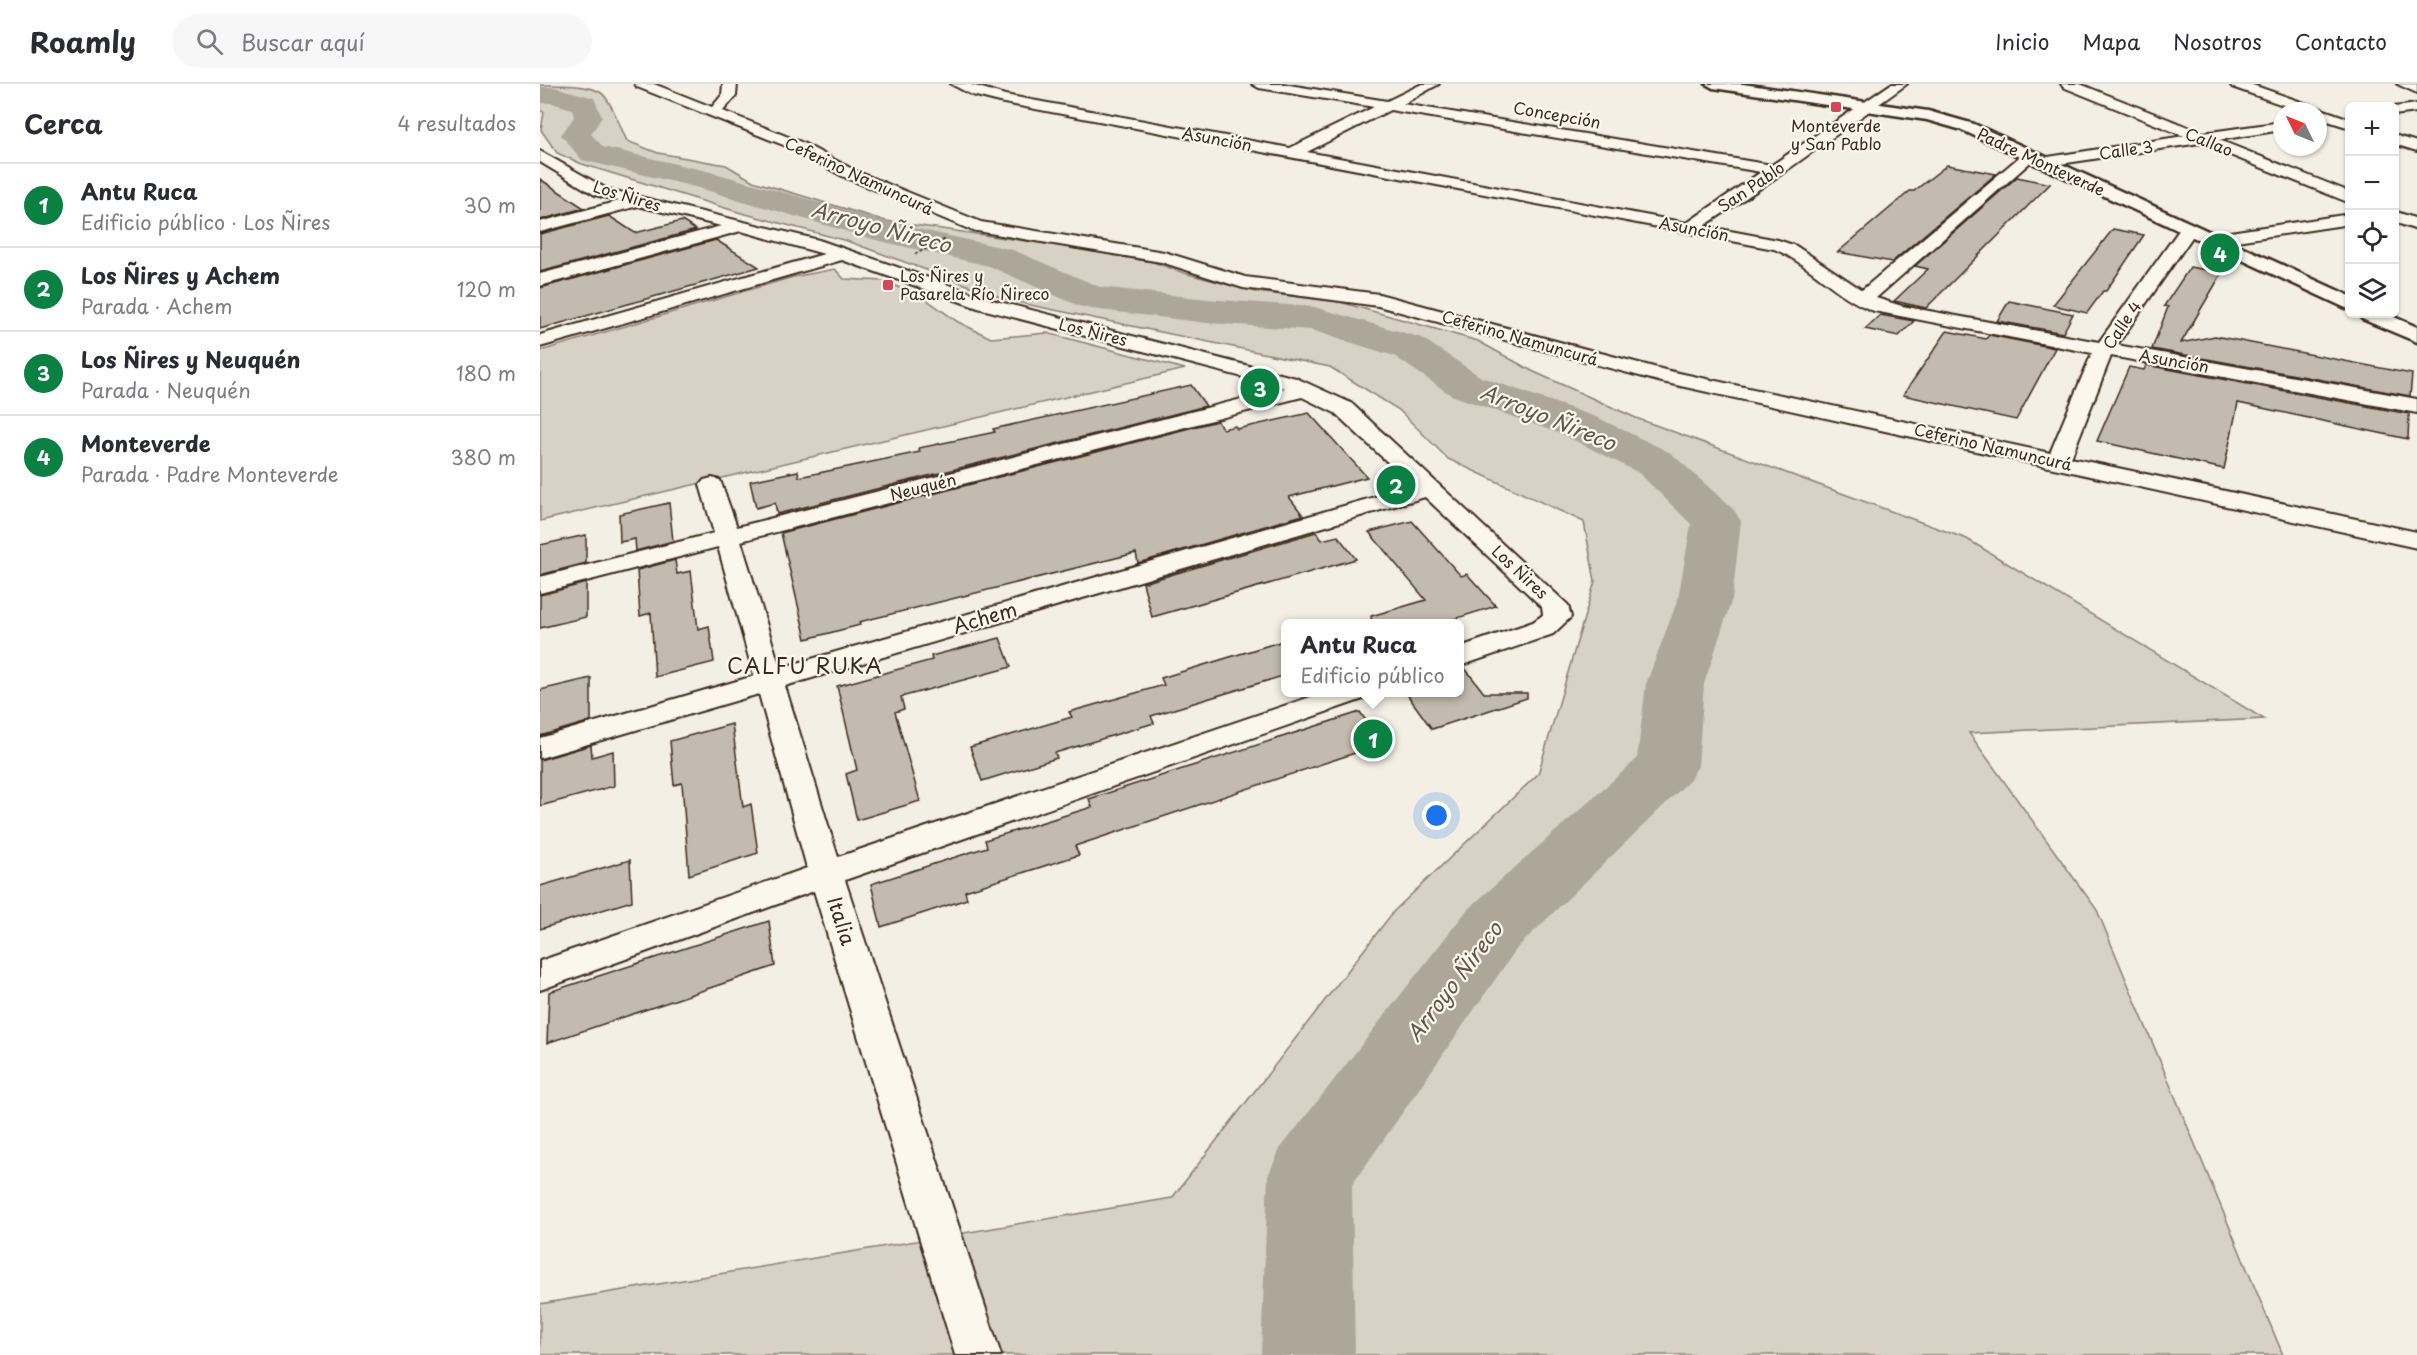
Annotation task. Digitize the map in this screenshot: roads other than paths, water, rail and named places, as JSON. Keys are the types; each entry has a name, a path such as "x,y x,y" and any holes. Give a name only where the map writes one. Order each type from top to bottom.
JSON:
{"street":[{"name":"Ceferino Namuncurá","path":"642,84 796,145 871,184 977,226 1164,256 1243,282 1379,300 1662,376 2417,540"},
{"path":"714,113 729,96 730,84"},
{"name":"Asunción","path":"958,84 990,96 1690,228 1792,250 1863,299 1881,307 1902,312 2417,406"},
{"name":"Concepción","path":"1259,84 1777,170"},
{"path":"1292,153 1432,84"},
{"name":"Padre Monteverde","path":"1713,84 1865,106 1947,120 1968,127 2345,302"},
{"name":"San Pablo","path":"1690,228 1900,84"},
{"name":"Callao","path":"2068,84 2345,196"},
{"path":"2237,84 2288,102"},
{"path":"2404,84 2417,88"},
{"path":"990,96 1011,88"},
{"path":"2399,110 2417,108"},
{"path":"2327,116 2345,122"},
{"path":"2327,119 2345,117"},
{"name":"Calle 3","path":"2035,159 2201,139 2273,127"},
{"path":"2399,141 2417,147"},
{"name":"Los Ñires","path":"540,156 557,174 601,192 813,244 985,304 1241,369 1307,389 1343,408 1555,605 1557,617 1543,628 1464,656"},
{"path":"1863,299 2035,159"},
{"path":"540,227 638,202"},
{"path":"2399,210 2417,207"},
{"path":"2399,218 2417,225"},
{"path":"2210,240 2345,220"},
{"path":"540,280 741,226"},
{"name":"Calle 4","path":"2058,462 2104,349 2188,231"},
{"path":"540,341 843,254"},
{"path":"2379,318 2417,335"},
{"name":"Neuquén","path":"540,585 1307,389"},
{"name":"Italia","path":"712,485 826,874 978,1355"},
{"name":"Achem","path":"540,748 1430,488"},
{"path":"540,976 826,874 1344,697"}],"waterway":[{"name":"Arroyo Ñireco","path":"540,95 554,95 584,104 588,117 576,135 593,154 704,180 888,233 1000,258 1092,298 1207,311 1314,319 1408,347 1466,386 1580,426 1655,463 1716,521 1705,599 1675,684 1667,766 1492,929 1310,1176 1308,1355"}],"place":[{"name":"Monteverde y San Pablo","path":"1836,107"},
{"name":"Monteverde","path":"2220,253"},
{"name":"Los Ñires y Pasarela Río Ñireco","path":"888,285"},
{"name":"Los Ñires y Neuquén","path":"1260,388"},
{"name":"Los Ñires y Achem","path":"1396,485"},
{"name":"Antu Ruca","path":"1373,739"}],"district":[{"name":"CALFU RUKA","path":"805,667"}]}
